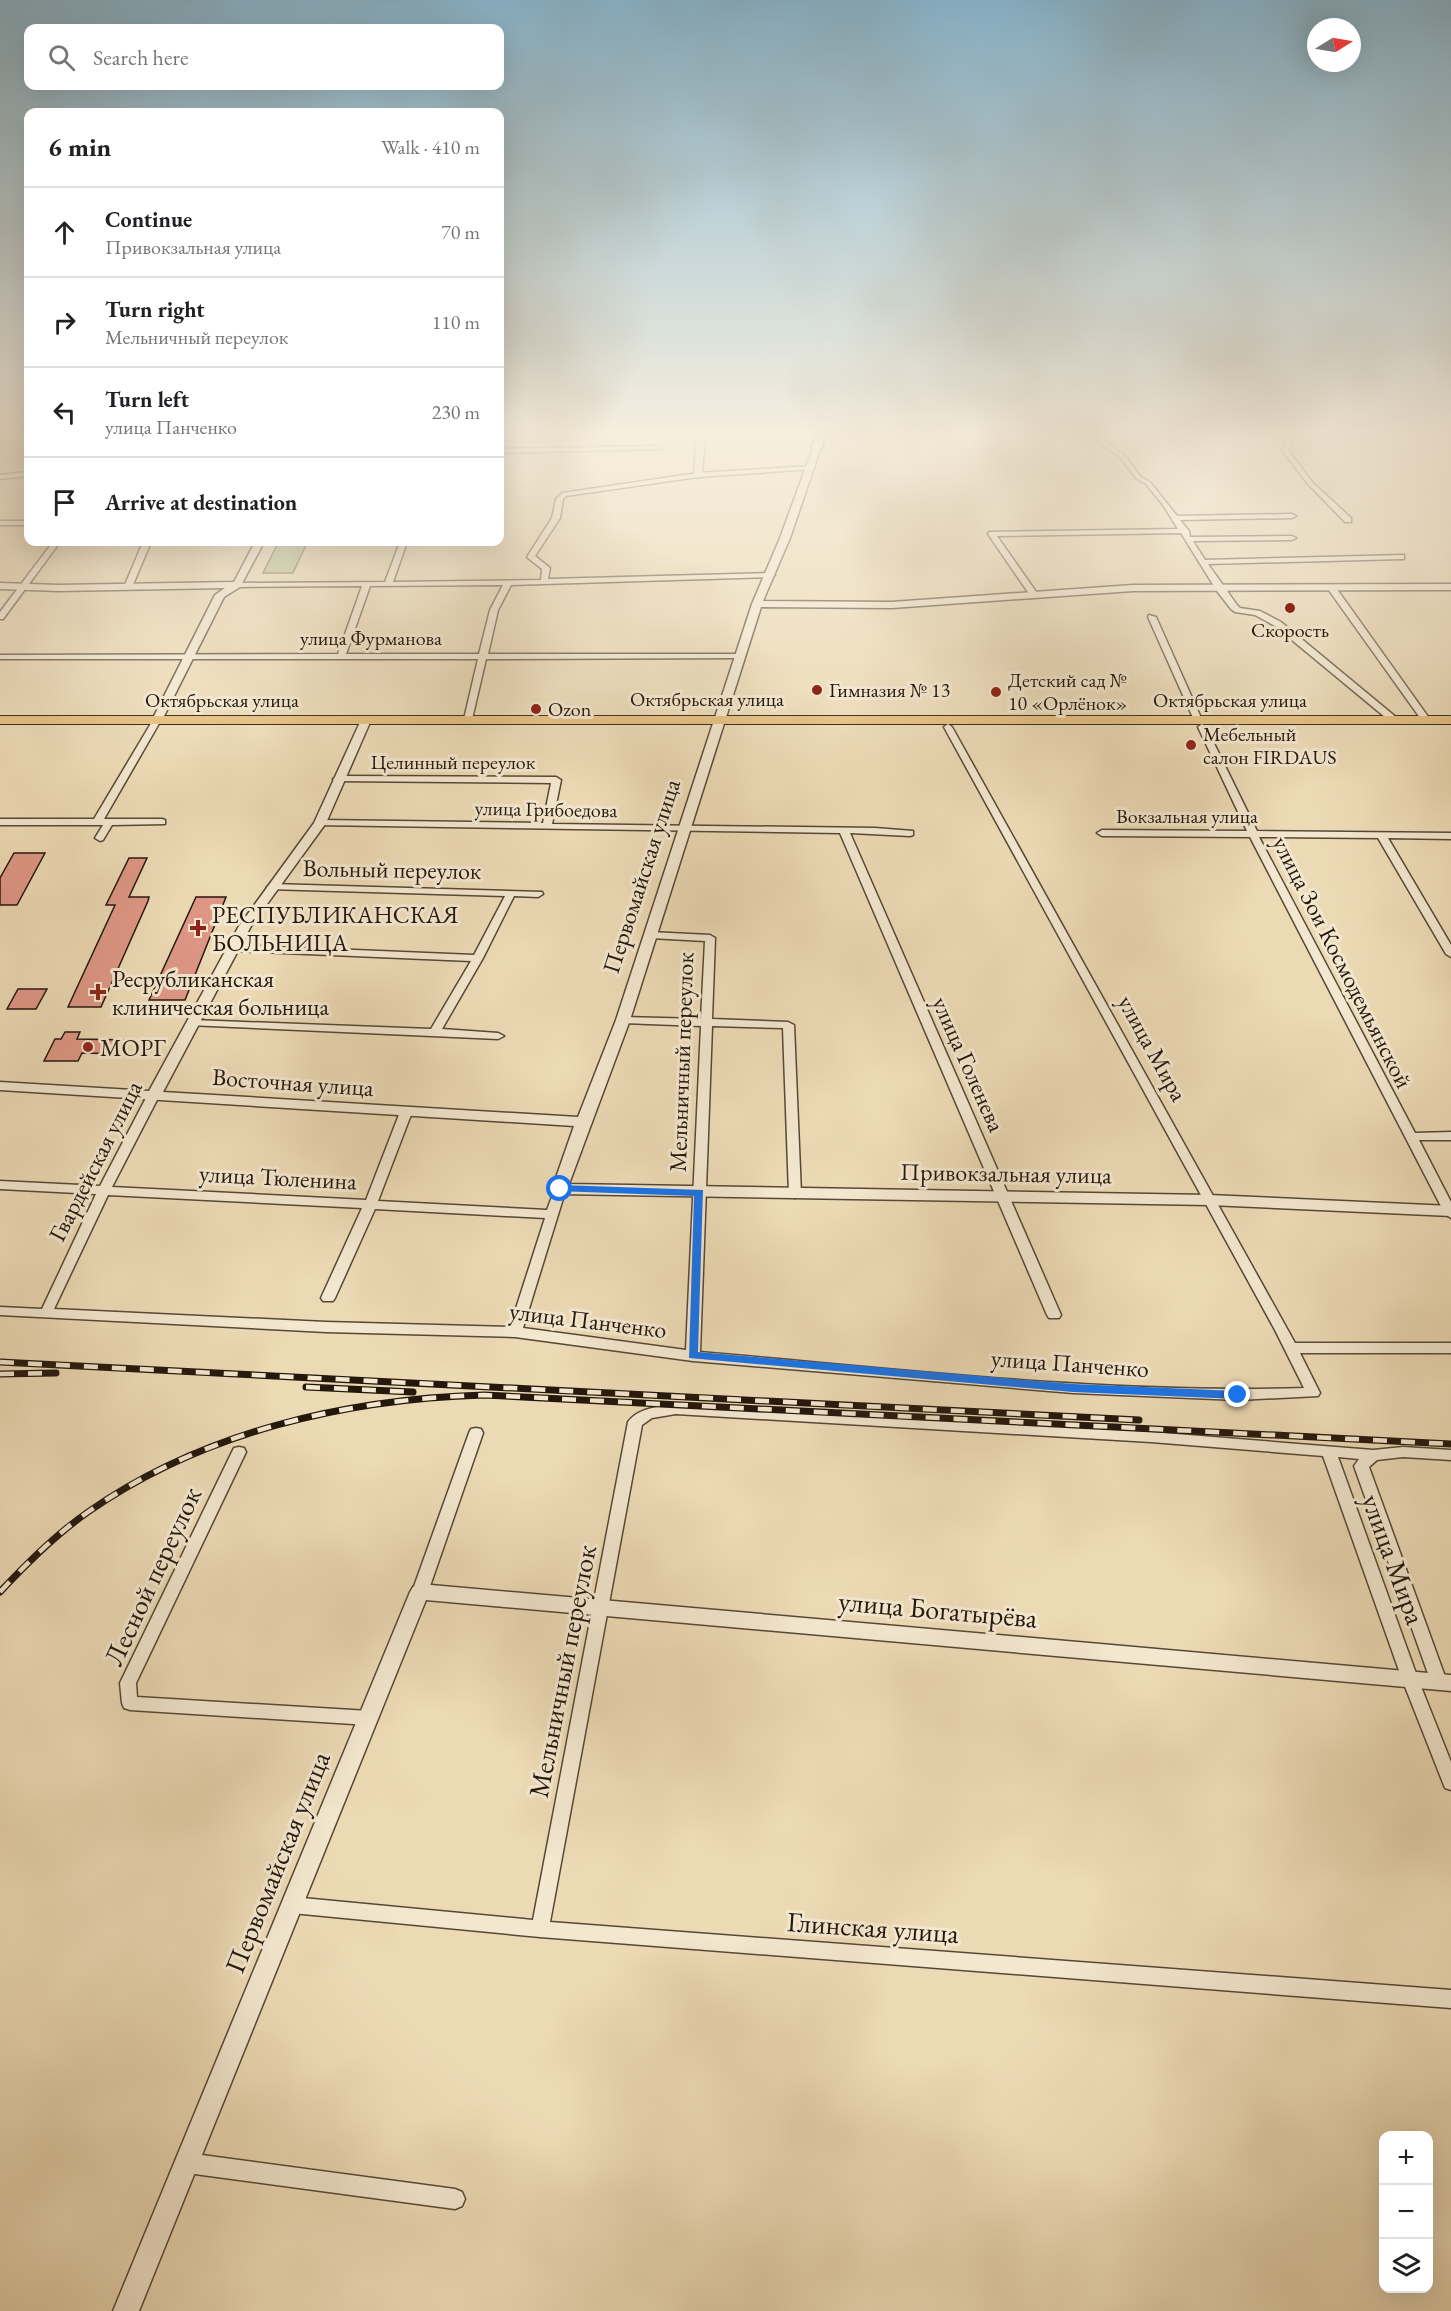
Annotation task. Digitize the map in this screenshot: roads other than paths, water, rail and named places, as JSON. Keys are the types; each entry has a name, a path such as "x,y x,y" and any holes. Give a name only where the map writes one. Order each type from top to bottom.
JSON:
{"main road":[{"name":"Октябрьская улица","path":"364,724 468,719 948,727 1451,720"},
{"name":"Октябрьская улица","path":"0,720 155,724"},
{"name":"Октябрьская улица","path":"0,727 155,724 719,722 1200,723 1451,727"}],"street":[{"path":"538,545 531,556 546,568 544,582"},
{"name":"Первомайская улица","path":"515,1332 583,1122 623,1020 757,604 782,545"},
{"path":"1000,545 1035,596"},
{"path":"1193,545 1221,591 1238,610 1257,613 1278,624 1394,720"},
{"path":"0,617 53,546"},
{"path":"128,587 145,546"},
{"path":"98,821 155,724 220,595 237,585 257,546"},
{"path":"388,584 402,546"},
{"path":"1204,562 1401,557"},
{"path":"0,586 508,583 771,575"},
{"path":"468,719 494,610 508,583"},
{"path":"342,655 367,584"},
{"path":"1330,587 1426,720"},
{"path":"757,604 892,605 1133,588 1451,587"},
{"name":"улица Зои Космодемьянской","path":"1152,617 1253,834 1451,1212"},
{"name":"улица Фурманова","path":"0,657 483,654 741,656"},
{"name":"Гвардейская улица","path":"46,1313 104,1190 192,1023 245,926 320,823 364,724"},
{"name":"улица Мира","path":"948,727 1291,1348 1313,1394"},
{"name":"Целинный переулок","path":"338,779 556,780 547,827"},
{"path":"100,838 110,821"},
{"path":"0,822 162,822"},
{"name":"улица Грибоедова","path":"320,823 910,833"},
{"name":"улица Голенева","path":"844,831 1054,1315"},
{"name":"Вокзальная улица","path":"1102,833 1451,836"},
{"path":"1381,835 1451,954"},
{"name":"Вольный переулок","path":"272,887 538,894"},
{"name":"Вольный переулок","path":"435,1032 478,958 511,893"},
{"name":"Мельничный переулок","path":"650,935 710,938 693,1356"},
{"path":"234,948 478,958"},
{"path":"623,1020 788,1025 795,1194"},
{"path":"192,1023 498,1036"},
{"name":"Восточная улица","path":"0,1086 583,1122"},
{"path":"328,1298 370,1205 406,1112"},
{"path":"1411,1137 1451,1136"},
{"name":"улица Тюленина","path":"0,1185 553,1214"},
{"name":"Привокзальная улица","path":"560,1189 1209,1200 1451,1212"},
{"name":"улица Панченко","path":"0,1311 326,1327 515,1332 693,1356 1073,1388 1238,1395 1313,1394"},
{"path":"1291,1348 1451,1348"},
{"name":"Мельничный переулок","path":"540,1929 635,1422 648,1414 676,1409 1151,1437 1329,1453"},
{"name":"Первомайская улица","path":"126,2311 420,1592 476,1433"},
{"name":"Лесной переулок","path":"239,1452 128,1683 130,1703 369,1718"},
{"path":"1329,1453 1373,1455 1403,1452 1451,1455"},
{"name":"улица Мира","path":"1329,1453 1410,1679 1451,1783"},
{"path":"1373,1455 1361,1466 1445,1682"},
{"name":"улица Богатырёва","path":"420,1592 1445,1682"},
{"name":"Глинская улица","path":"292,1905 540,1929 1451,1999"},
{"path":"187,2163 455,2199"}],"railway":[{"path":"0,1362 1139,1420"},
{"path":"0,1374 56,1373"},
{"path":"306,1387 413,1392"},
{"path":"0,1592 20,1570 64,1530 88,1512 132,1484 179,1461 227,1441 277,1425 328,1413 432,1398 484,1395 1451,1444"}],"place":[{"name":"Скорость","path":"1290,608"},
{"name":"Гимназия № 13","path":"817,690"},
{"name":"Детский сад № 10 «Орлёнок»","path":"996,692"},
{"name":"Ozon","path":"536,709"},
{"name":"Мебельный салон FIRDAUS","path":"1191,745"},
{"name":"РЕСПУБЛИКАНСКАЯ БОЛЬНИЦА","path":"198,928"},
{"name":"Ресрубликанская клиническая больница","path":"98,992"},
{"name":"МОРГ","path":"88,1047"}]}
